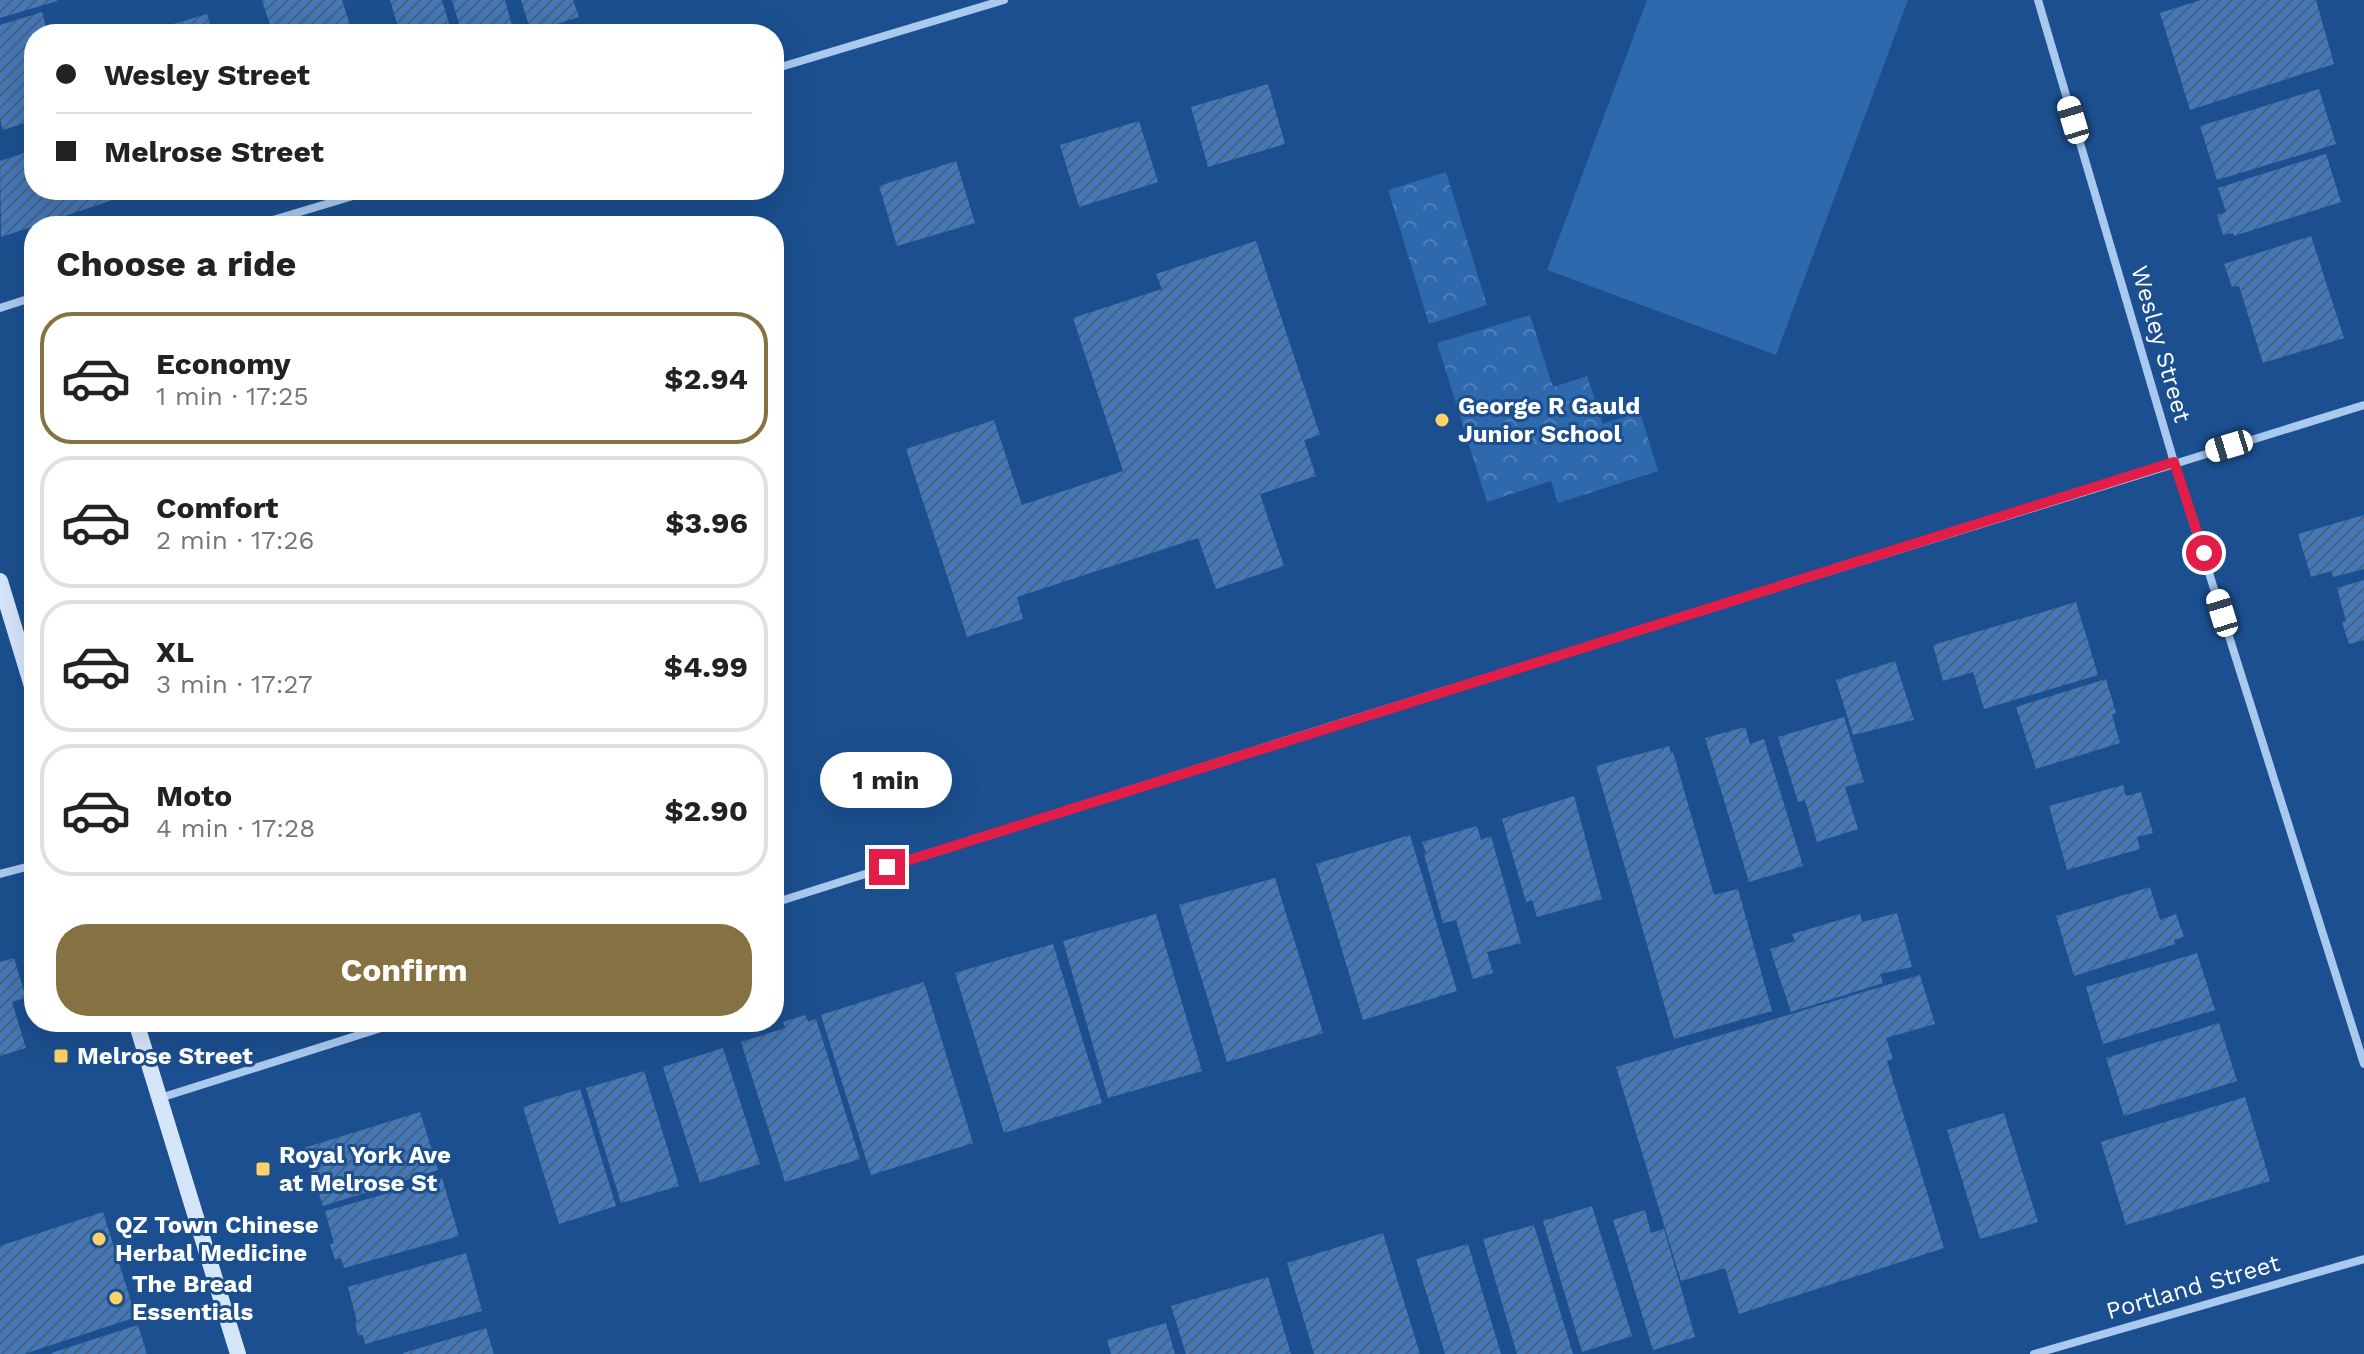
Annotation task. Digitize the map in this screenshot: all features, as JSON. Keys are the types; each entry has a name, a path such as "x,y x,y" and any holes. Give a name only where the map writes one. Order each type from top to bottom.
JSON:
{"main road":[{"path":"0,581 24,660"},
{"path":"139,1032 238,1354"}],"street":[{"path":"784,66 1004,0"},
{"name":"Wesley Street","path":"2038,0 2174,462 2364,1064"},
{"path":"286,216 340,200"},
{"path":"0,308 24,300"},
{"path":"784,900 2364,405"},
{"path":"0,874 24,868"},
{"path":"160,1098 368,1032"},
{"name":"Portland Street","path":"2034,1354 2364,1259"}],"green space":[{"path":"1647,0 1908,0 1776,355 1547,270"},
{"path":"1446,172 1487,305 1429,324 1388,190"},
{"path":"1530,315 1553,387 1587,376 1603,424 1640,412 1658,471 1558,503 1551,481 1487,502 1437,343"}],"building":[{"path":"0,0 57,0 57,1 0,18"},
{"path":"262,0 342,0 350,24 270,24"},
{"path":"390,0 442,0 449,24 397,24"},
{"path":"452,0 505,0 512,24 459,24"},
{"path":"521,0 573,0 579,17 557,24 528,24"},
{"path":"2201,0 2316,0 2334,64 2190,110 2160,13"},
{"path":"42,12 45,24 24,24 24,123 3,130 0,119 0,25"},
{"path":"207,14 210,24 173,24"},
{"path":"1268,84 1285,144 1208,167 1191,107"},
{"path":"2319,89 2336,144 2217,180 2200,126"},
{"path":"1139,121 1158,182 1079,207 1060,145"},
{"path":"24,153 24,200 113,200 65,216 24,216 24,229 1,237 0,161"},
{"path":"2326,154 2341,202 2234,236 2233,233 2223,235 2217,215 2226,212 2218,188"},
{"path":"956,161 975,223 897,246 879,186"},
{"path":"2311,236 2344,338 2263,363 2239,286 2232,287 2224,264"},
{"path":"1256,241 1320,435 1304,440 1316,476 1260,494 1284,566 1216,589 1198,538 1017,597 1023,619 967,637 906,449 994,420 1022,505 1123,471 1073,318 1162,289 1156,274"},
{"path":"2364,515 2364,569 2333,577 2331,571 2311,577 2298,534"},
{"path":"2364,580 2364,640 2349,644 2337,588"},
{"path":"2076,602 2098,675 1984,709 1973,672 1943,681 1933,645"},
{"path":"1895,661 1914,720 1853,735 1836,680"},
{"path":"2106,679 2116,713 2112,715 2120,743 2036,769 2016,707"},
{"path":"1844,717 1864,782 1845,787 1858,829 1817,842 1805,800 1798,802 1778,737"},
{"path":"1745,727 1750,744 1764,739 1803,866 1749,882 1705,738"},
{"path":"1669,746 1714,895 1738,889 1772,1011 1674,1039 1596,766"},
{"path":"2123,785 2126,796 2141,792 2153,833 2137,837 2140,849 2067,870 2049,806"},
{"path":"1574,796 1602,899 1537,917 1532,900 1526,902 1502,819"},
{"path":"1477,826 1481,840 1491,836 1521,943 1487,952 1493,973 1473,979 1456,920 1443,923 1422,842"},
{"path":"1410,835 1457,991 1363,1020 1316,864"},
{"path":"1275,878 1323,1033 1227,1062 1179,905"},
{"path":"2150,887 2160,920 2176,914 2184,937 2174,940 2175,944 2074,976 2056,916"},
{"path":"1897,913 1912,967 1880,974 1883,983 1791,1012 1770,949 1795,941 1792,934 1860,914 1862,922"},
{"path":"1156,914 1202,1071 1108,1098 1063,941"},
{"path":"1053,944 1102,1103 1004,1133 955,973"},
{"path":"2197,953 2215,1010 2103,1044 2086,987"},
{"path":"14,958 24,999 12,1002 26,1048 0,1056 0,962"},
{"path":"1920,975 1935,1024 1886,1038 1893,1059 1887,1061 1944,1248 1739,1314 1725,1268 1681,1281 1616,1067"},
{"path":"924,982 973,1143 871,1175 821,1015"},
{"path":"806,1015 808,1022 816,1019 860,1159 785,1182 741,1042 772,1032 784,1032 784,1022"},
{"path":"2219,1023 2237,1081 2124,1116 2106,1058"},
{"path":"723,1048 760,1164 700,1183 663,1067"},
{"path":"644,1071 679,1186 621,1203 586,1088"},
{"path":"580,1089 616,1206 559,1224 523,1107"},
{"path":"2245,1097 2270,1181 2126,1225 2101,1142"},
{"path":"420,1112 438,1170 323,1206 304,1148"},
{"path":"2004,1113 2038,1222 1980,1239 1947,1130"},
{"path":"442,1178 459,1236 344,1268 341,1258 335,1260 330,1244 334,1243 325,1211"},
{"path":"1592,1206 1632,1336 1582,1352 1543,1221"},
{"path":"1645,1210 1651,1233 1664,1229 1695,1337 1653,1350 1613,1220"},
{"path":"103,1212 136,1317 24,1354 0,1354 0,1246"},
{"path":"1534,1225 1573,1354 1517,1354 1483,1239"},
{"path":"1383,1233 1420,1354 1314,1354 1287,1263"},
{"path":"1468,1244 1501,1354 1445,1354 1416,1259"},
{"path":"466,1253 482,1311 365,1344 363,1335 358,1335 348,1287"},
{"path":"1268,1277 1291,1354 1186,1354 1171,1306"},
{"path":"1166,1323 1175,1354 1111,1354 1107,1340"},
{"path":"138,1325 147,1354 51,1354 51,1353"},
{"path":"486,1328 494,1354 403,1354 403,1353"}],"place":[{"name":"George R Gauld Junior School","path":"1442,420"},
{"name":"Melrose Street","path":"61,1056"},
{"name":"Royal York Ave at Melrose St","path":"263,1169"},
{"name":"QZ Town Chinese Herbal Medicine","path":"99,1239"},
{"name":"The Bread Essentials","path":"116,1298"}],"route":[{"path":"887,867 2174,462 2204,553"}]}
